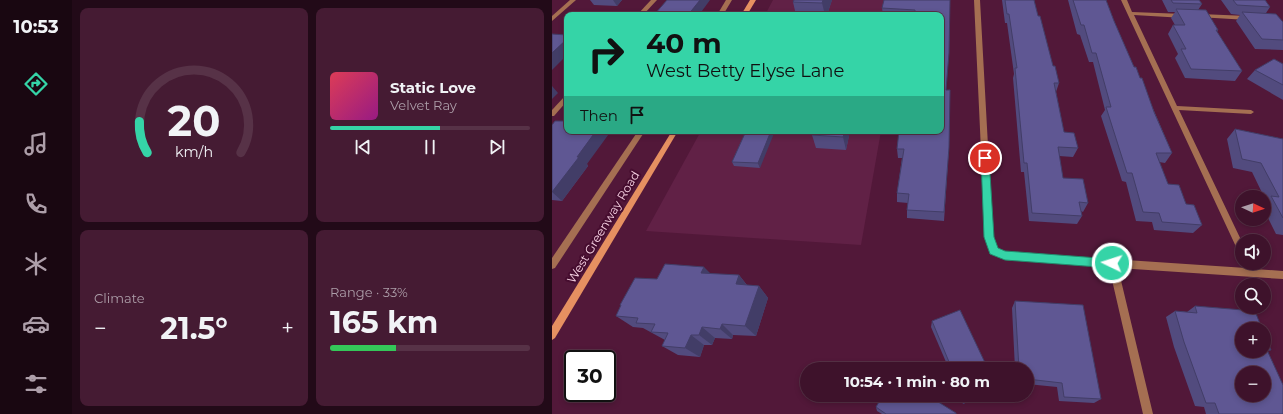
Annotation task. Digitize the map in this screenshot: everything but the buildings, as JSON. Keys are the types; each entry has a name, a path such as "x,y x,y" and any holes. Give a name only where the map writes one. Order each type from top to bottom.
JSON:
{"main road":[{"path":"746,12 753,0"},
{"name":"West Greenway Road","path":"552,335 672,134"}],"street":[{"path":"552,19 573,0"},
{"path":"643,12 654,0"},
{"path":"722,12 729,0"},
{"path":"977,0 989,237 994,251 1005,256 1283,275"},
{"path":"1124,0 1235,236"},
{"path":"1130,13 1253,18"},
{"path":"552,114 564,100"},
{"path":"1174,108 1251,112"},
{"name":"West Greenway Road","path":"552,265 640,134"},
{"path":"1112,263 1148,414"}],"shaded area":[{"path":"773,0 904,0 902,12 767,12"},
{"path":"699,134 880,134 861,245 646,231"}],"route":[{"path":"985,158 989,237 994,251 1005,256 1112,263"}]}
